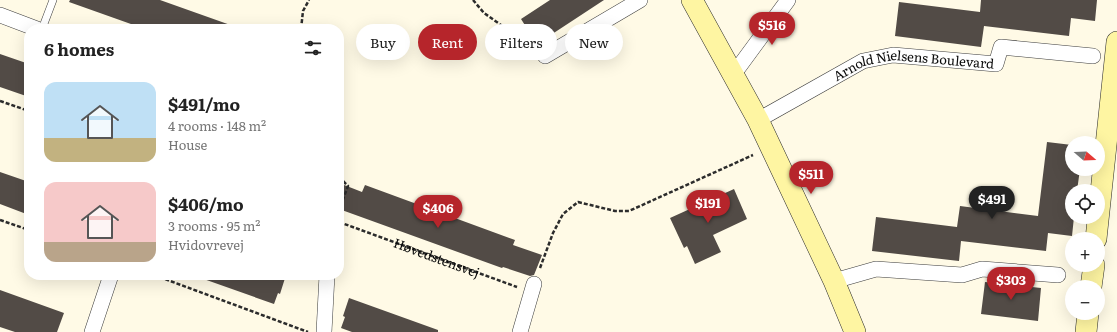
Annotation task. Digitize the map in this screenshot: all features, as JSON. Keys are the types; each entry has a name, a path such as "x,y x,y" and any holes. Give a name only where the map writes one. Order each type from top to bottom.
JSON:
{"street":[{"path":"557,49 640,0"},
{"path":"692,0 758,120 834,281 855,332"},
{"path":"733,75 788,0"},
{"path":"0,15 24,24"},
{"path":"1097,232 1117,42"},
{"name":"Arnold Nielsens Boulevard","path":"758,120 863,61 893,55 996,64 1001,47 1093,56"},
{"path":"834,281 876,269 962,275 982,269 1058,275"},
{"path":"92,332 109,280"},
{"path":"324,332 327,280"},
{"path":"520,332 534,284"},
{"path":"1086,332 1087,320"}],"lane":[{"path":"44,24 53,0"}],"path":[{"path":"302,24 303,12 309,0"},
{"path":"473,0 484,13 500,24"},
{"path":"0,101 24,109"},
{"path":"534,284 553,233 563,214 578,202 616,211 628,211 770,147"},
{"path":"344,182 348,186 344,197"},
{"path":"0,220 24,228"},
{"name":"Høvedstensvej","path":"344,224 523,289 534,284"},
{"path":"168,280 308,332"}],"building":[{"path":"70,0 160,0 228,24 131,24 69,2"},
{"path":"550,0 604,0 567,24 565,24 565,26 557,31 557,24 524,24 521,19"},
{"path":"981,0 1097,0 1095,21 1071,18 1069,36 984,26 981,47 895,36 899,2 980,12"},
{"path":"0,54 24,62 24,95 0,87"},
{"path":"1047,142 1065,144 1065,176 1079,176 1078,184 1065,184 1065,224 1073,224 1072,232 1065,232 1065,235 1048,233 1046,251 961,241 959,261 872,251 876,217 957,227 960,206 1038,216"},
{"path":"0,172 24,180 24,213 0,204"},
{"path":"344,185 362,192 365,185 515,240 513,245 542,255 534,275 530,276 503,267 502,268 344,211"},
{"path":"734,189 747,219 713,235 721,252 695,264 687,246 684,248 670,218"},
{"path":"206,280 284,280 280,294 278,293 274,304"},
{"path":"985,282 1041,288 1038,321 981,314"},
{"path":"0,290 64,313 57,332 15,332 0,327"},
{"path":"349,298 438,330 438,332 352,332 341,328"}]}
